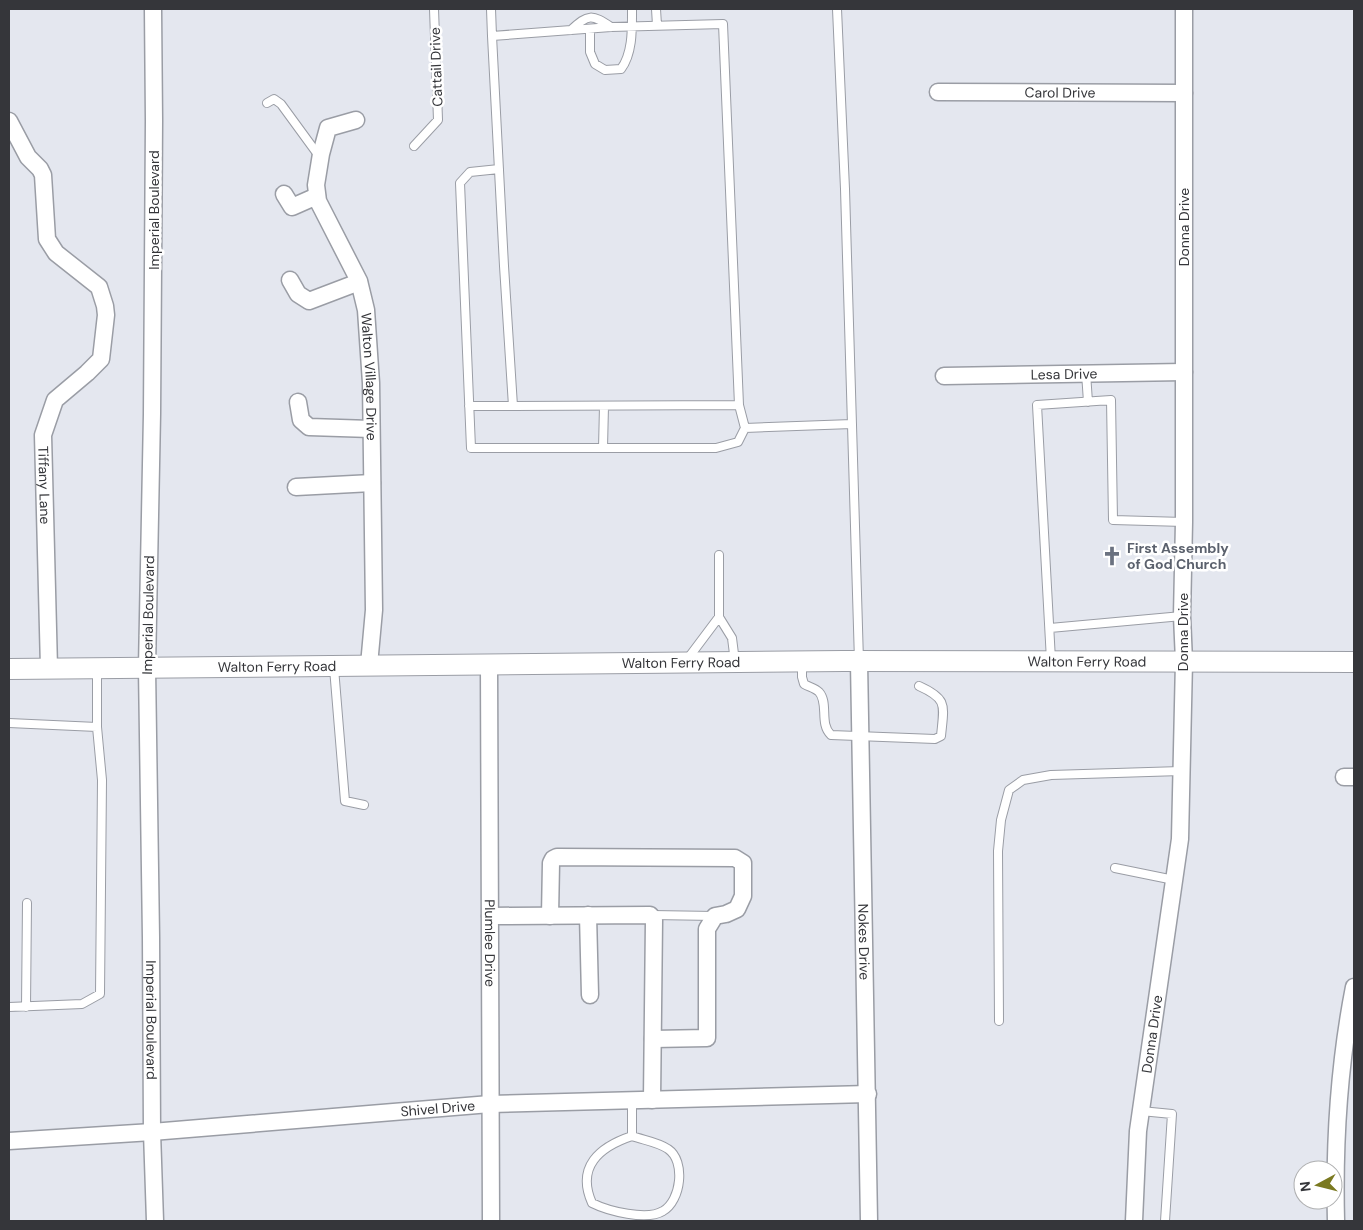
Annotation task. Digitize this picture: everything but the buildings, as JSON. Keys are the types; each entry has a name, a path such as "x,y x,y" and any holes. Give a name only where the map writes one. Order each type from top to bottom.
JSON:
{"street":[{"name":"Imperial Boulevard","path":"153,9 152,404 147,668 152,1132 155,1221"},
{"name":"Donna Drive","path":"1134,1221 1138,1131 1180,839 1184,661 1182,616 1184,522 1184,9"},
{"name":"Carol Drive","path":"938,92 1184,93"},
{"name":"Walton Village Drive","path":"356,120 328,128 316,185 318,201 359,282 366,310 371,383 374,610 369,665"},
{"name":"Tiffany Lane","path":"9,121 28,157 40,168 43,175 48,240 56,253 99,288 106,315 101,359 88,373 55,400 43,435 49,668"},
{"path":"284,194 292,207 317,196"},
{"path":"290,280 298,294 309,301 359,282"},
{"name":"Lesa Drive","path":"944,376 1184,372"},
{"path":"298,402 302,420 309,427 372,429"},
{"path":"296,487 372,483"},
{"name":"Walton Ferry Road","path":"9,669 735,662 1354,662"},
{"name":"Nokes Drive","path":"859,662 869,1221"},
{"name":"Plumlee Drive","path":"489,664 491,1221"},
{"path":"550,916 551,863 553,859 558,857 735,858 743,863 743,896 737,909 715,916 707,929 707,1038 653,1039"},
{"path":"588,915 590,995"},
{"path":"490,916 650,915 654,920 652,1100"},
{"path":"1336,1221 1335,1175 1344,1044 1354,987"},
{"name":"Shivel Drive","path":"9,1141 152,1132 490,1104 868,1094"}],"lane":[{"name":"Cattail Drive","path":"414,146 438,120 434,9"},
{"path":"492,9 513,406"},
{"path":"590,29 590,52 595,64 606,70 621,68 627,61 632,26 632,9"},
{"path":"656,9 657,25"},
{"path":"837,9 845,188 859,662"},
{"path":"570,30 582,19 597,18 610,27"},
{"path":"492,36 610,27 723,24 739,405 745,428 738,442 716,448 471,448 460,183 470,172 499,169"},
{"path":"267,103 274,99 281,104 321,158"},
{"path":"1086,373 1088,402"},
{"path":"1052,662 1037,405 1111,400 1113,520 1184,522"},
{"path":"469,406 739,405"},
{"path":"604,406 604,448"},
{"path":"745,428 852,424"},
{"path":"719,555 719,616 732,638 735,662"},
{"path":"684,663 719,616"},
{"path":"1050,628 1182,616"},
{"path":"802,662 804,684 817,690 822,697 825,726 831,735 935,739 941,736 942,702 938,696 919,686"},
{"path":"334,666 345,802 364,805"},
{"path":"9,1007 82,1004 100,994 102,780 97,727 97,668"},
{"path":"9,723 97,727"},
{"path":"999,1021 998,851 1001,820 1009,790 1023,780 1051,775 1181,770"},
{"path":"1115,868 1174,880"},
{"path":"26,1007 27,903"},
{"path":"650,915 715,916"},
{"path":"632,1100 632,1136"},
{"path":"1141,1111 1172,1114 1165,1221"},
{"path":"632,1136 669,1150 676,1160 679,1173 678,1188 673,1201 663,1211 645,1215 606,1210 592,1203 586,1190 586,1180 591,1163 602,1150 619,1140 632,1136"}],"place":[{"name":"First Assembly of God Church","path":"1112,556"}]}
